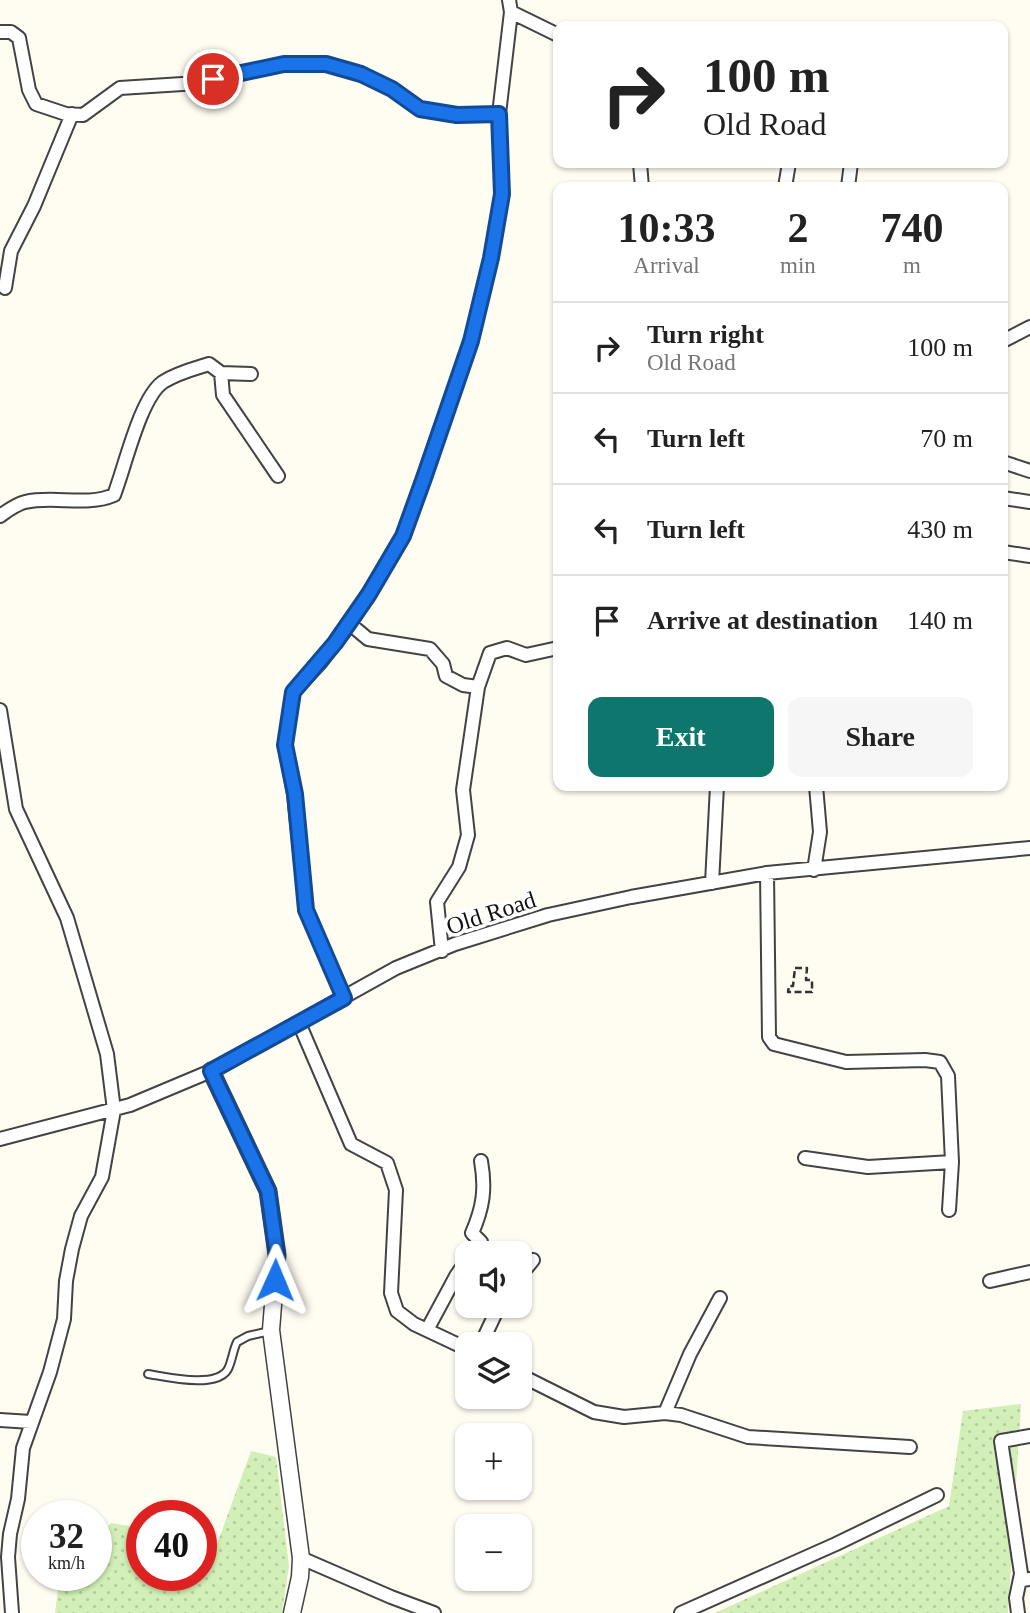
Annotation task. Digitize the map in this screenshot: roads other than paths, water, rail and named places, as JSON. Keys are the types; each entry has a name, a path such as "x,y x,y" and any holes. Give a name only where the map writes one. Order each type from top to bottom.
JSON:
{"street":[{"path":"344,998 306,910 295,794 285,745 293,692 350,624 403,536 471,341 491,258 502,194 499,114 510,6 553,32"},
{"path":"0,32 11,32 19,38 29,90 36,104 72,114 83,114 120,89 198,83 284,64 326,64 361,74 392,89 420,109 457,115 499,114"},
{"path":"5,288 11,251 34,206 72,114"},
{"path":"1008,338 1030,327"},
{"path":"0,516 22,502 43,499 101,500 114,495 144,409 161,383 190,369 209,364 221,373 251,374"},
{"path":"221,373 223,395 278,476"},
{"path":"1008,463 1030,471"},
{"path":"1008,499 1030,502"},
{"path":"1008,553 1030,556"},
{"path":"350,624 369,639 430,649 443,664 446,676 463,685 478,687"},
{"path":"442,951 437,902 459,867 467,835 463,790 478,687 490,653 507,648 526,655 553,649"},
{"path":"0,710 16,809 67,918 107,1054 114,1110 102,1177 81,1216 66,1281 64,1319 50,1372 23,1448 18,1499 10,1534 9,1588 12,1613"},
{"path":"712,883 717,791"},
{"path":"814,870 820,832 816,791"},
{"name":"Old Road","path":"0,1139 114,1110 211,1071 396,968 455,944 548,915 767,873 1030,848"},
{"path":"767,873 769,1037 774,1044 846,1062 940,1062 948,1076 952,1162 949,1210"},
{"path":"299,1023 351,1144 387,1163 397,1190 391,1293 397,1311 414,1324 455,1343"},
{"path":"211,1071 268,1191 277,1255 271,1330 300,1558 300,1577 292,1613"},
{"path":"805,1158 869,1167 952,1162"},
{"path":"481,1161 485,1180 484,1199 472,1233 481,1241"},
{"path":"990,1281 1030,1272"},
{"path":"427,1329 455,1278"},
{"path":"665,1413 690,1354 720,1298"},
{"path":"532,1381 594,1412 624,1417 665,1413 681,1415 748,1437 910,1447"},
{"path":"0,1419 31,1422"},
{"path":"1018,1613 1016,1598 1026,1577 1001,1441 1030,1436"},
{"path":"681,1613 836,1544 937,1495"},
{"path":"300,1558 434,1613"}],"lane":[{"path":"148,1374 196,1380 217,1379 228,1370 237,1342 271,1330"}]}
